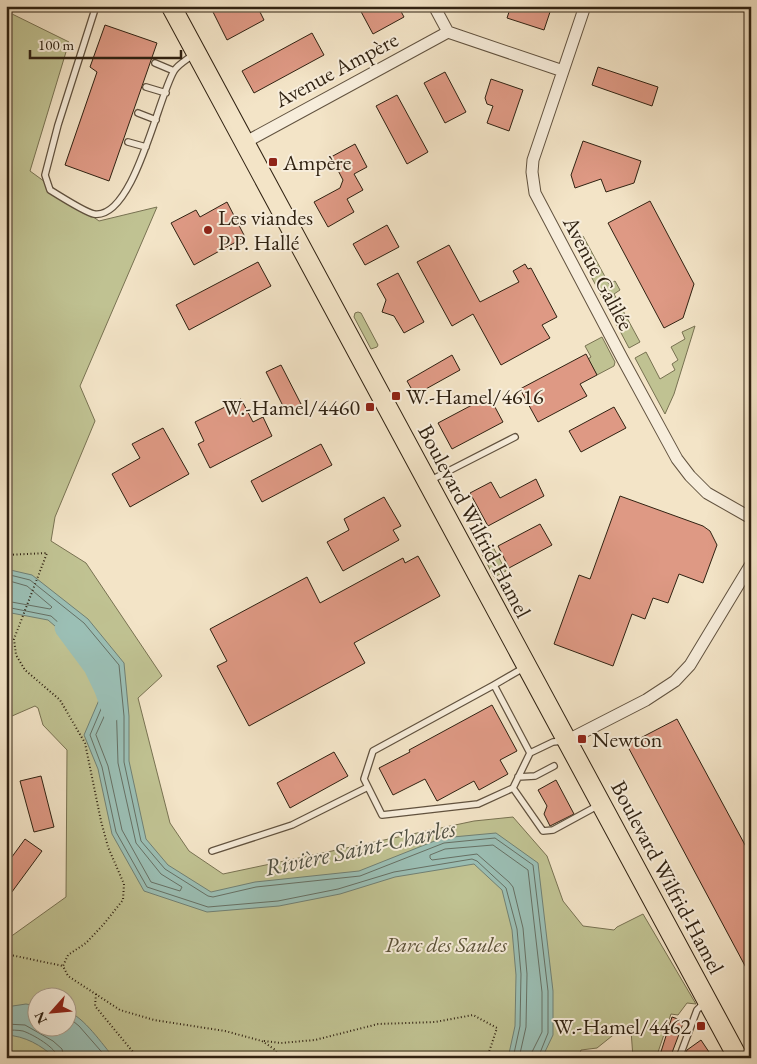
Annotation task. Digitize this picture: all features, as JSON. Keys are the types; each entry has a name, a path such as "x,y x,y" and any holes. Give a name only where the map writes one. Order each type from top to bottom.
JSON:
{"main road":[{"name":"Boulevard Wilfrid-Hamel","path":"171,6 568,740 707,1000 731,1050"}],"street":[{"path":"434,6 448,32 563,71"},
{"name":"Avenue Galilée","path":"586,6 533,160 532,172 536,193 677,459 706,493 751,518"},
{"name":"Avenue Ampère","path":"244,143 448,32"},
{"path":"568,740 646,700 675,681 690,665 751,564"}],"lane":[{"path":"96,6 45,175 50,190 94,214 114,207 122,199 138,168 174,71 196,53"},
{"path":"155,63 174,71"},
{"path":"146,87 166,94"},
{"path":"138,113 156,120"},
{"path":"128,142 146,147"},
{"path":"427,482 516,437"},
{"path":"527,666 373,751 364,779 382,815 478,804 513,788 530,753 553,742 568,740"},
{"path":"494,685 530,753"},
{"path":"518,777 535,776 554,766"},
{"path":"212,851 292,825 368,787"},
{"path":"513,788 542,831 553,830 602,804"},
{"path":"679,1058 697,1010 707,1000"}],"path":[{"path":"6,555 46,552 14,639 16,655 25,670 60,700 85,743 108,847 124,884 123,900 86,943 68,954 63,966 68,976 120,1010 154,1020 225,1031 262,1041 281,1043 315,1040 378,1024 435,1022 473,1015 497,1028 487,1058"},
{"path":"6,954 63,966"},
{"path":"96,994 95,1006 138,1058"},
{"path":"262,1041 274,1048 281,1058"}],"green space":[{"name":"Parc des Saules","path":"6,11 69,42 30,171 99,221 157,207 80,386 95,421 55,517 51,541 86,563 162,676 138,698 170,823 189,851 223,874 474,821 513,817 547,856 563,901 583,926 614,930 643,914 696,1004 687,1003 678,1015 671,1014 656,1058 633,1058 631,1030 617,1032 597,1048 581,1050 578,1058 6,1058 6,940 66,897 67,750 43,725 38,708 35,706 12,716 6,715"},
{"path":"583,236 609,284 615,281 620,290 614,294 640,342 629,348 575,246 577,241"},
{"path":"355,313 361,313 378,345 377,347 371,349 354,317"},
{"path":"695,326 674,394 665,414 635,358 646,352 660,379 675,370 672,364 678,360 671,347 685,339 682,332"},
{"path":"602,337 615,362 614,366 597,375 588,359 591,357 585,346"},
{"path":"493,547 506,571 494,577 482,554"}],"water":[{"name":"Rivière Saint-Charles","path":"6,569 32,575 88,619 124,663 129,716 129,761 146,839 168,865 211,892 255,882 359,871 442,838 496,833 538,863 553,991 553,1035 542,1058 508,1058 515,1026 516,975 512,930 502,890 474,864 395,877 340,894 279,906 207,912 144,891 112,834 98,769 84,735 105,686 84,651 48,620 6,612"},
{"path":"28,1004 28,1036 78,1036 78,1018 93,1032 114,1058 55,1058 32,1042 20,1037 6,1035 6,1007"}],"building":[{"path":"210,6 257,6 264,20 227,40"},
{"path":"358,6 398,6 404,17 373,34"},
{"path":"511,6 542,6 542,9 550,12 544,30 507,18"},
{"path":"105,25 157,43 109,181 65,165 97,72 90,67"},
{"path":"312,33 324,55 254,93 242,71"},
{"path":"598,67 658,87 652,106 592,85"},
{"path":"445,72 466,112 445,123 424,83"},
{"path":"491,79 523,90 509,131 487,123 493,106 487,104 485,98"},
{"path":"397,95 428,152 407,164 376,106"},
{"path":"583,141 641,161 634,183 606,192 601,179 575,188 571,175"},
{"path":"355,144 367,167 354,174 363,190 347,199 354,212 328,227 314,202 340,188 343,180 331,157"},
{"path":"650,201 694,284 683,318 664,328 608,223"},
{"name":"Les viandes P.P. Hallé","path":"227,202 245,237 194,265 171,223 196,210 200,217"},
{"path":"387,225 399,247 365,265 353,244"},
{"path":"449,245 480,302 519,282 513,271 525,264 528,269 531,268 557,317 542,325 550,338 501,365 473,314 452,326 417,262"},
{"path":"258,262 271,286 189,330 176,305"},
{"path":"398,273 424,322 404,333 394,316 382,312 386,300 377,284"},
{"path":"586,354 597,375 580,384 587,396 538,422 520,389"},
{"path":"452,355 460,370 415,395 407,381"},
{"path":"281,365 301,404 286,412 266,372"},
{"path":"489,396 503,422 452,449 438,423"},
{"path":"241,399 253,422 263,417 272,436 210,468 198,444 204,441 195,422"},
{"path":"614,407 626,428 581,452 569,431"},
{"path":"163,428 189,474 130,507 112,474 140,458 132,444"},
{"path":"321,444 332,465 262,502 251,481"},
{"path":"536,479 544,496 488,526 470,493 491,482 500,498"},
{"path":"620,496 703,526 710,531 717,545 703,583 679,574 668,603 653,598 645,619 632,614 613,666 554,644 579,575 590,579"},
{"path":"384,497 401,526 393,530 399,540 343,571 327,542 349,530 344,519"},
{"path":"540,524 552,545 509,568 498,546"},
{"path":"418,556 440,596 354,643 365,663 249,726 217,666 227,661 210,629 307,577 320,603 403,558 405,563"},
{"path":"492,705 517,751 500,760 508,774 479,790 474,781 437,801 425,779 393,795 379,768"},
{"path":"677,719 751,856 751,977 627,745"},
{"path":"334,752 348,776 290,808 277,783"},
{"path":"41,776 54,827 34,832 20,781"},
{"path":"556,780 574,814 550,826 544,814 547,806 538,790"},
{"path":"25,839 42,851 6,900 6,865"},
{"path":"672,1017 684,1021 670,1058 659,1058"},
{"path":"701,1040 713,1058 688,1058 685,1054 687,1050"}],"waterway":[{"name":"Rivière Saint-Charles","path":"64,628 93,667 112,712"}],"place":[{"name":"Ampère","path":"273,162"},
{"name":"Les viandes P.P. Hallé","path":"208,230"},
{"name":"W.-Hamel/4616","path":"396,396"},
{"name":"W.-Hamel/4460","path":"370,407"},
{"name":"Newton","path":"582,739"},
{"name":"W.-Hamel/4462","path":"701,1026"}]}
